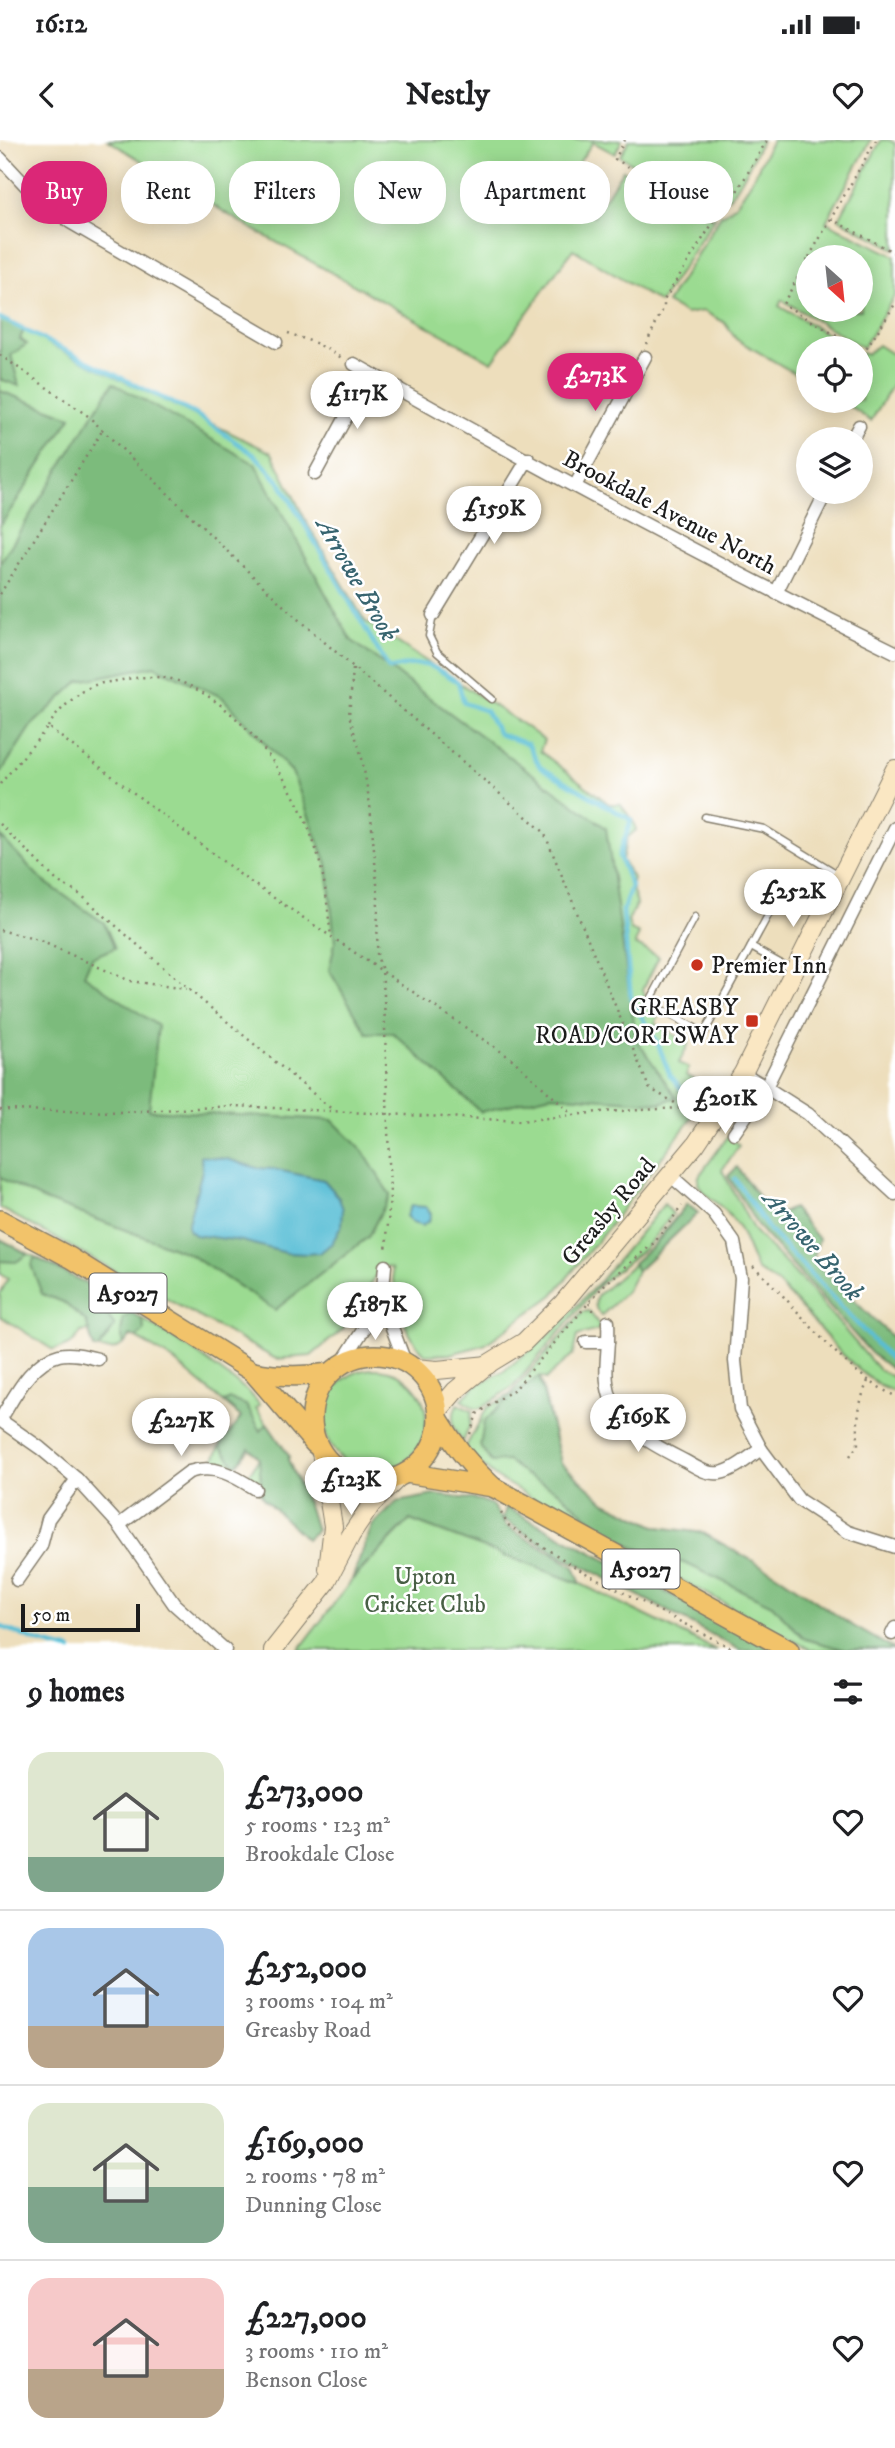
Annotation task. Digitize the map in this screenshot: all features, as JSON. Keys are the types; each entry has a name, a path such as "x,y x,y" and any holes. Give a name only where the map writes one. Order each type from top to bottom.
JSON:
{"main road":[{"name":"Greasby Road","path":"438,1415 455,1391 488,1364 524,1342 563,1303 696,1144 743,1073 895,769"},
{"name":"A5027","path":"0,1220 71,1258 253,1371 320,1449"},
{"path":"253,1371 281,1377 305,1377 336,1369 356,1357 373,1354 390,1356 410,1365 431,1387 438,1415 458,1450 471,1468 500,1491"},
{"name":"Greasby Road","path":"410,1365 437,1370 488,1364"},
{"path":"326,1583 333,1526 320,1449 312,1428 312,1408 318,1389 336,1369"},
{"path":"273,1650 326,1583 351,1535 371,1505 419,1463 429,1450 436,1434 438,1415"},
{"path":"320,1449 340,1470 365,1481 383,1481 403,1475"},
{"name":"A5027","path":"403,1475 500,1491 789,1650"}],"street":[{"path":"0,158 28,188 70,222 276,341"},
{"path":"575,486 645,357"},
{"name":"Brookdale Avenue North","path":"354,365 776,593 895,652"},
{"path":"315,474 370,373"},
{"path":"433,615 528,459"},
{"path":"776,593 821,504"},
{"path":"734,1133 766,1087 895,828"},
{"path":"743,1073 808,1114 893,1189"},
{"path":"670,1175 714,1214 734,1242 741,1278 735,1362 740,1409 761,1449 799,1500 848,1532 895,1547"},
{"path":"385,1266 382,1301 410,1365"},
{"path":"336,1369 382,1301"},
{"path":"608,1322 606,1378 610,1397 618,1415 637,1433 709,1473 722,1473 761,1449"},
{"path":"586,1342 608,1342"},
{"path":"98,1359 60,1354 46,1361 34,1370 0,1420 40,1448 77,1479 119,1525 174,1604 225,1650"},
{"path":"119,1525 189,1472 201,1468 220,1470 255,1489"},
{"path":"17,1580 41,1546 48,1519 77,1479"}],"lane":[{"path":"433,615 429,636 436,652 492,699"},
{"path":"705,817 764,829 841,876"},
{"path":"695,917 649,1003 704,1033 790,875 831,897"},
{"path":"751,947 794,971"}],"path":[{"path":"624,164 615,159 625,140"},
{"path":"733,198 767,140"},
{"path":"816,245 876,140"},
{"path":"831,219 895,253"},
{"path":"645,357 643,350 664,307 664,300 712,224"},
{"path":"796,281 783,304 796,312"},
{"path":"873,340 895,304"},
{"path":"813,322 837,336"},
{"path":"276,341 280,331 318,344 354,365"},
{"path":"0,355 88,416 292,614 544,832 649,1088 710,1123"},
{"path":"0,594 103,430"},
{"path":"354,667 349,715 362,758 369,806 378,895 377,956 382,970 390,1195 385,1266"},
{"path":"0,784 48,727 55,714 94,686 137,677 173,680 220,703 269,758 293,795 322,872 331,936"},
{"path":"48,727 246,879 512,1059 574,1116"},
{"path":"0,824 57,881 81,895 334,1111"},
{"path":"0,930 38,940 130,981 188,989"},
{"path":"0,1110 122,1112 235,1106 521,1121 682,1108"},
{"path":"458,1450 466,1443 477,1414 516,1388 604,1285 654,1243 691,1194"},
{"path":"735,1250 781,1291 837,1353 868,1381 895,1396"},
{"path":"850,1456 858,1445 860,1399 868,1381"},
{"path":"500,1491 499,1509 508,1525 582,1571 735,1650"}],"green space":[{"path":"108,140 622,140 615,154 593,142 580,161 460,161 460,224 610,224 610,191 623,170 624,224 711,224 660,303 573,249 492,362 244,224 340,224 340,161 229,161 229,215 215,206 215,161 142,161"},
{"path":"629,140 762,140 733,193 733,161 628,161 620,156"},
{"path":"772,140 871,140 826,222 873,245 796,245 796,308 782,300 779,306 796,316 796,322 807,322 831,336 796,336 796,374 736,339 724,322 703,311 686,314 667,303 715,224 733,224 733,206 757,170"},
{"path":"881,140 895,143 895,249 839,219"},
{"path":"873,245 895,256 895,295 870,336 843,336 819,322 873,322"},
{"path":"0,318 24,329 20,339 27,344 11,355 19,386 0,379"},
{"path":"24,329 55,347 272,453 307,523 365,621 544,740 540,751 609,804 620,804 633,821 636,830 627,838 622,860 633,878 631,886 637,903 628,921 631,930 639,934 635,944 659,957 643,989 648,1008 659,1014 655,1024 689,1043 679,1063 689,1068 686,1075 709,1087 688,1123 553,1295 484,1345 450,1354 426,1355 405,1325 392,1268 382,1266 343,1329 311,1356 276,1359 0,1208 0,526 71,417 0,391 0,379 18,385 11,355 26,344 20,339"},
{"path":"878,345 895,356 895,381 871,421 859,413 873,413 873,349"},
{"path":"113,383 255,464 351,640 606,828 636,1039 676,1097 661,1103 551,1095 481,1112 393,1033 367,1033 329,970 335,943 327,864 292,772 222,697 154,666 79,681 31,726 0,774 0,563"},
{"path":"0,391 71,417 0,526"},
{"path":"0,836 42,880 104,923 115,948 92,957 84,975 158,1026 149,1110 332,1120 363,1151 390,1195 368,1237 275,1310 187,1253 42,1199 0,1178"},
{"path":"729,1135 739,1146 722,1170 754,1231 807,1286 879,1370 895,1378 895,1392 880,1386 859,1370 778,1284 757,1270 740,1230 726,1211 703,1192 698,1184 699,1176"},
{"path":"737,1167 767,1209 777,1215 793,1208 819,1239 813,1261 895,1337 895,1372 871,1353 758,1227 728,1176"},
{"path":"664,1204 673,1214 645,1248 601,1283 514,1386 481,1408 476,1409 461,1400 476,1385 504,1371 552,1332 600,1281"},
{"path":"687,1204 698,1213 637,1271 626,1292 601,1316 596,1306 597,1296 646,1253"},
{"path":"687,1204 698,1213 637,1271 633,1263 659,1240"},
{"path":"0,1239 85,1283 195,1352 249,1392 260,1405 256,1408 289,1456 288,1460 316,1531 306,1539 251,1484 249,1475 259,1458 250,1448 233,1468 221,1465 214,1459 241,1417 174,1361 132,1335 115,1349 94,1348 89,1331 81,1332 70,1345 53,1350 0,1316 0,1294 8,1279 0,1274"},
{"path":"0,1239 28,1254 16,1262 0,1261"},
{"path":"35,1257 85,1283 115,1326 98,1349 94,1348 86,1321 63,1302 42,1294 31,1265"},
{"path":"589,1311 600,1326 598,1330 577,1336 573,1354 546,1379 540,1377 561,1463 605,1502 657,1527 703,1533 776,1574 848,1623 895,1650 811,1650 568,1519 496,1477 464,1450 487,1408 511,1394 582,1312"},
{"path":"132,1313 143,1320 144,1331 136,1338 131,1335 124,1344 121,1334 123,1319"},
{"path":"375,1369 395,1373 411,1384 422,1400 426,1420 422,1440 411,1456 395,1467 375,1471 355,1467 339,1456 328,1440 324,1420 328,1400 339,1384 355,1373"},
{"path":"539,1377 561,1463 605,1502 657,1527 703,1533 776,1574 848,1623 895,1650 845,1650 805,1639 772,1605 687,1564 635,1548 597,1524 558,1491 526,1475 508,1461 491,1462 480,1446 484,1422 506,1400"},
{"path":"230,1399 246,1405 261,1431 267,1424 289,1456 288,1460 316,1531 306,1539 262,1497 259,1458 249,1448 236,1466 220,1446 241,1417 224,1402"},
{"path":"457,1404 472,1411 463,1442 453,1424"},
{"path":"434,1495 480,1500 492,1505 506,1526 574,1567 581,1584 410,1520 352,1579 372,1526 397,1502"},
{"path":"506,1507 775,1650 740,1650 562,1557 503,1519"},
{"name":"Upton Cricket Club","path":"410,1520 581,1584 716,1650 299,1650 352,1580"}],"water":[{"path":"201,1156 324,1180 338,1196 343,1209 342,1225 332,1243 320,1253 286,1253 242,1241 194,1235 188,1230 188,1223 202,1171"},
{"path":"411,1206 426,1207 431,1213 429,1221 422,1226 412,1223 406,1216"}],"waterway":[{"name":"Arrowe Brook","path":"0,318 197,415 256,456 281,484 389,669 418,664 448,675 458,682 464,703 486,711 499,734 528,744 540,767 631,820 619,856 631,886 623,911 631,999 658,1044 670,1075 689,1098"},
{"name":"Arrowe Brook","path":"735,1179 769,1230 895,1364"},
{"path":"0,1626 38,1642 71,1650"}],"place":[{"name":"Premier Inn","path":"697,965"},
{"name":"GREASBY ROAD/CORTSWAY","path":"752,1021"}]}
